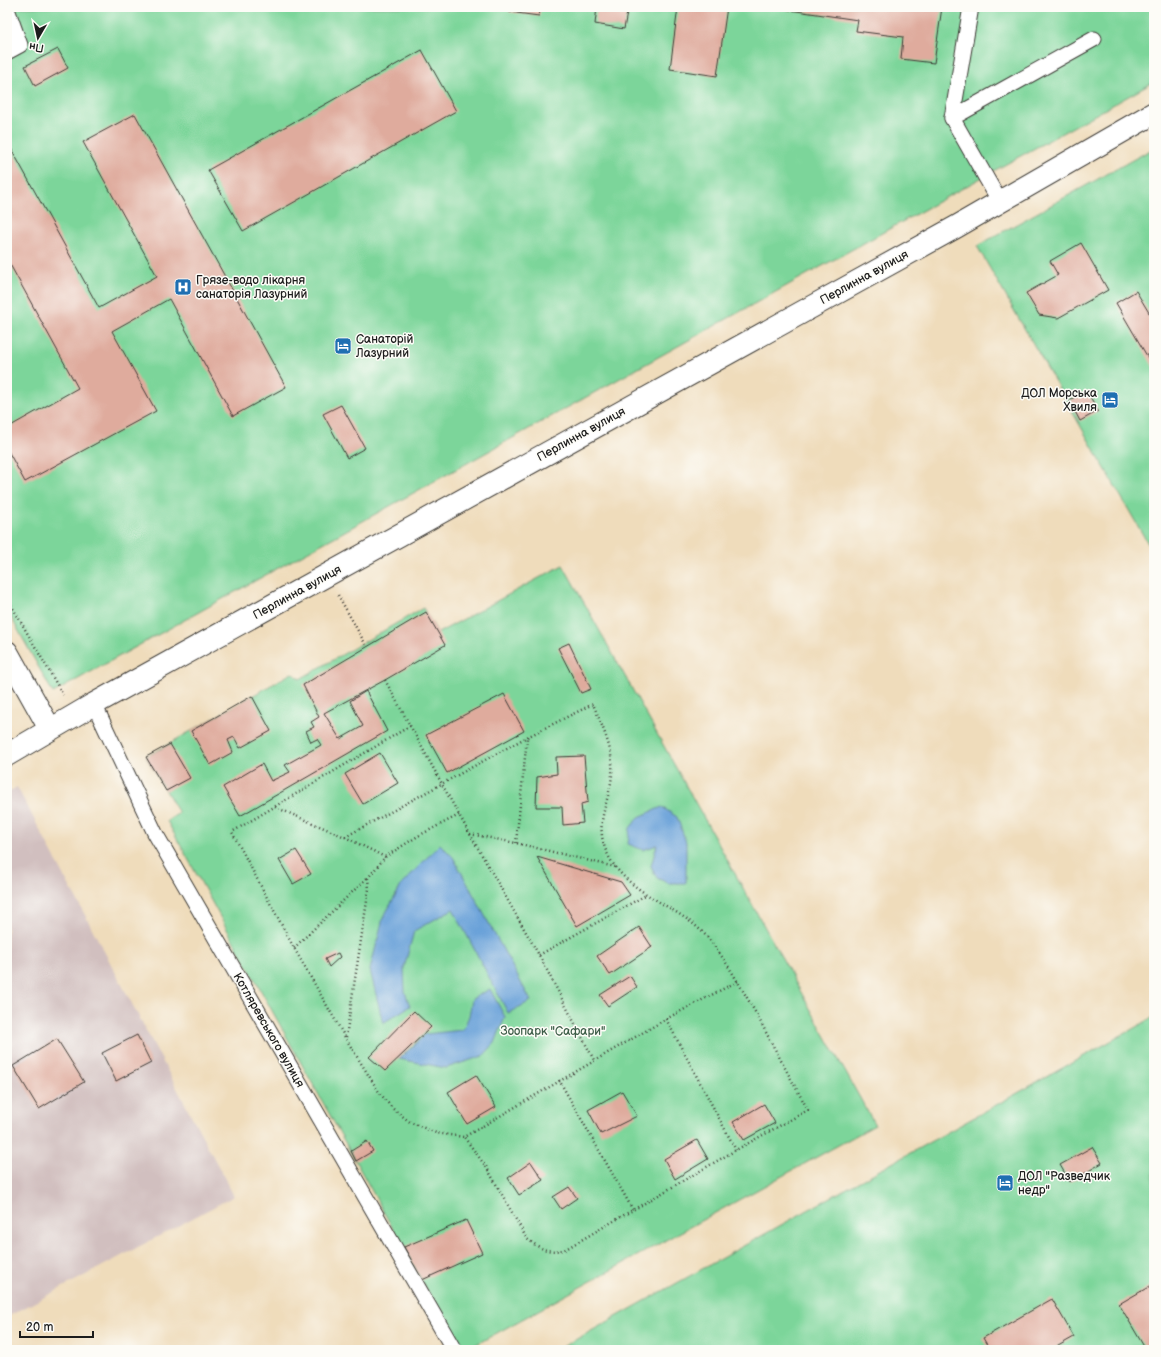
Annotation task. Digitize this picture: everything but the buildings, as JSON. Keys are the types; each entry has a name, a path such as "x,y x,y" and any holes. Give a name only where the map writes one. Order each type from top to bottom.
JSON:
{"street":[{"name":"Перлинна вулиця","path":"7,755 94,704 1000,202 1154,113"},
{"path":"7,652 50,729"}],"lane":[{"path":"971,7 952,118 1000,202"},
{"path":"7,9 20,45 7,52"},
{"path":"952,118 1094,39"},
{"name":"Котляревського вулиця","path":"94,704 155,833 454,1350"}],"path":[{"path":"327,576 366,647"},
{"path":"7,598 75,716"},
{"path":"385,680 441,784 539,955 594,1060"},
{"path":"345,837 527,737 593,704 606,737 611,756 612,774 602,815 602,835 607,853 616,867 635,886 646,895 661,902 694,924 708,938 738,981 808,1110 564,1250 551,1251 538,1247 527,1239 487,1168 464,1137"},
{"path":"410,726 232,832 294,948 346,1039 379,1092 392,1108 410,1122 436,1133 464,1137 559,1080 666,1019 738,981"},
{"path":"516,843 527,737"},
{"path":"275,807 345,837 384,857"},
{"path":"294,948 368,878 384,857 418,836 459,815"},
{"path":"470,834 516,843 616,867"},
{"path":"346,1039 369,889 368,878"},
{"path":"539,955 646,895"},
{"path":"666,1019 736,1150"},
{"path":"559,1080 633,1210"}],"shaded area":[{"path":"17,787 234,1196 7,1317 7,793"}],"green space":[{"name":"Санаторій Лазурний","path":"7,7 1154,7 1154,82 53,693 7,610"},
{"name":"ДОЛ Морська Хвиля","path":"1154,148 1154,554 977,246"},
{"name":"Зоопарк \"Сафари\"","path":"563,565 875,1125 466,1350 460,1350 167,821 179,813 146,757 292,673 300,679 423,608 438,633"},
{"name":"ДОЛ \"Разведчик недр\"","path":"1154,1017 1154,1350 557,1350"}],"water":[{"path":"662,807 677,817 686,842 686,883 668,883 657,878 651,866 657,845 643,850 628,844 630,828 639,817"},
{"path":"440,844 453,857 531,1001 508,1013 453,909 414,931 404,968 405,992 410,1006 383,1023 370,970 383,918 402,884"},
{"path":"490,989 505,1017 495,1043 483,1056 446,1068 399,1059 426,1034 463,1030 469,1016 472,999"}],"place":[{"name":"Грязе-водо лікарня санаторія Лазурний","path":"183,287"},
{"name":"Санаторій Лазурний","path":"343,346"},
{"name":"ДОЛ Морська Хвиля","path":"1110,400"},
{"name":"ДОЛ \"Разведчик недр\"","path":"1005,1183"}]}
